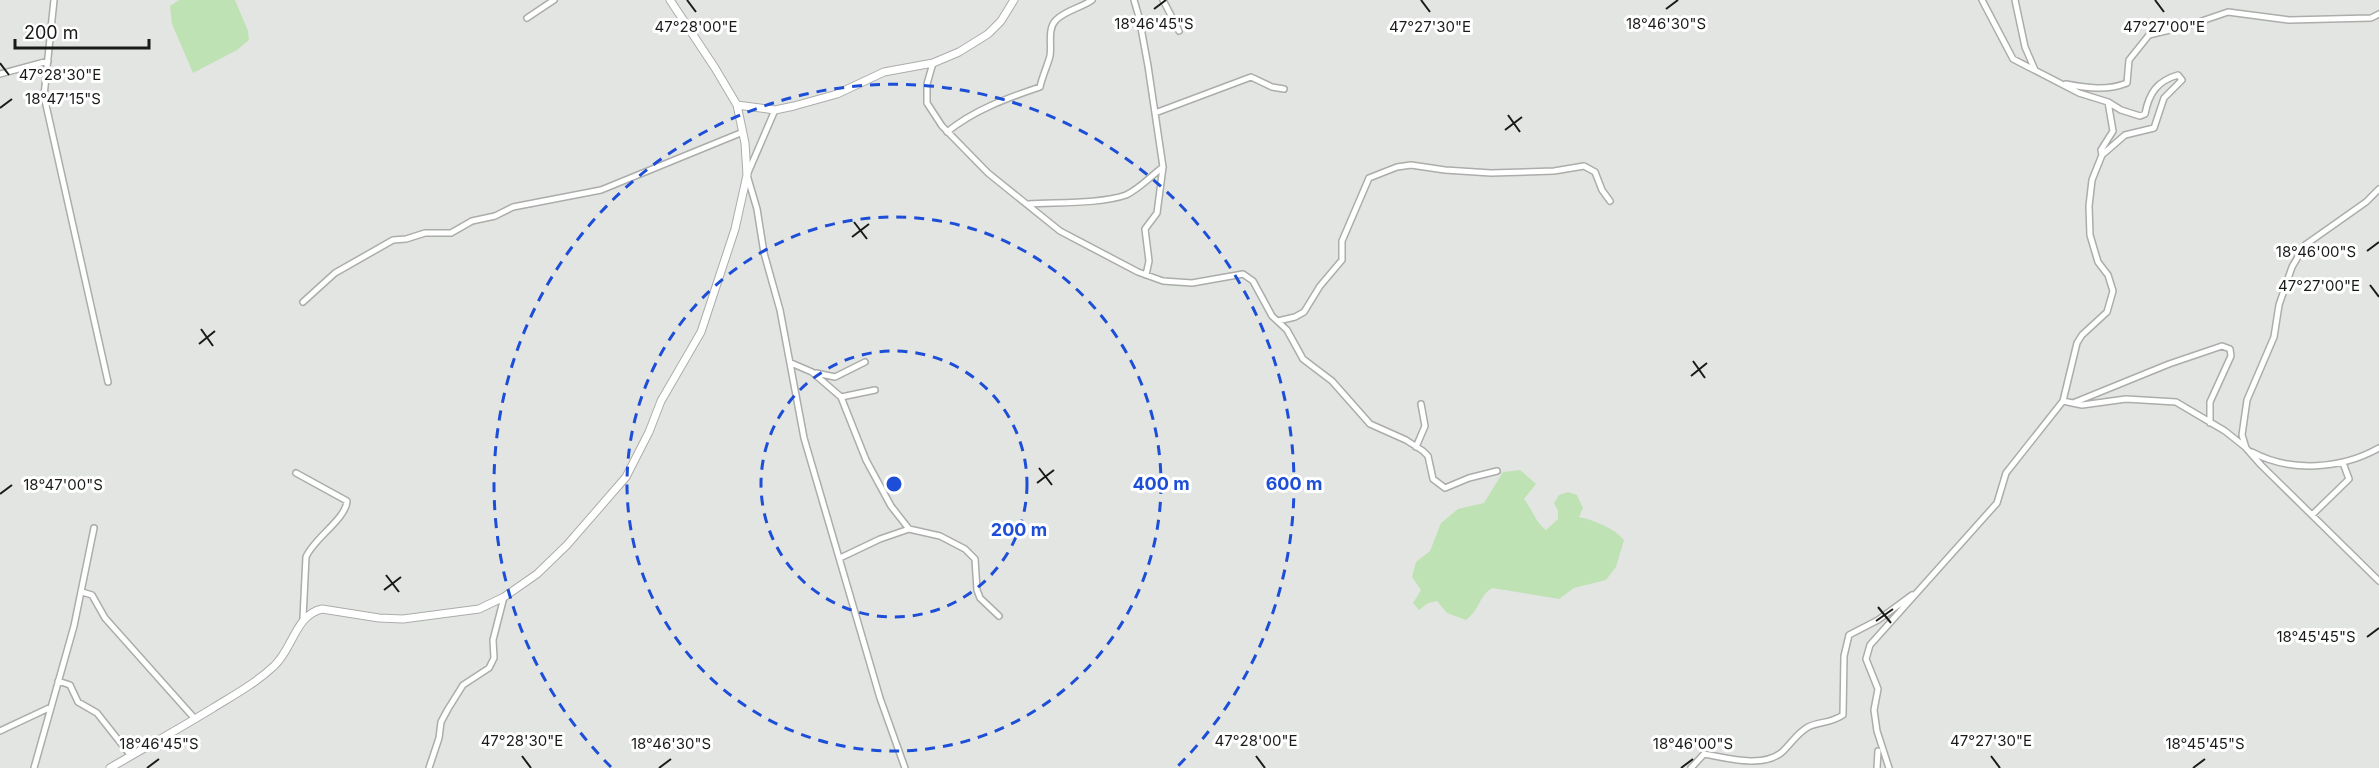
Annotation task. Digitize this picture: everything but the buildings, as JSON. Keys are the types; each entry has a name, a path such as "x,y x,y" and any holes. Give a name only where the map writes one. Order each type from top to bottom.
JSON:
{"street":[{"path":"54,0 44,96 108,382"},
{"path":"527,18 554,0"},
{"path":"670,0 737,105 743,132 747,175 757,209 764,253 780,310 804,438 880,698 905,768"},
{"path":"737,105 775,110 837,94 884,72 933,63 959,52 987,34 1001,21 1014,0"},
{"path":"947,132 962,119 1010,97 1040,87 1050,55 1050,35 1053,22 1067,12 1092,0"},
{"path":"1134,0 1139,17 1163,167 1156,213 1145,229 1149,261 1146,275"},
{"path":"1163,0 1179,31"},
{"path":"1982,0 2013,59 2079,93 2108,102 2121,110 2140,116 2145,114 2148,99 2157,86 2166,79 2178,75 2182,80 2164,98 2154,128 2125,135 2102,155"},
{"path":"2015,0 2025,47 2036,70"},
{"path":"2062,84 2094,89 2127,83 2129,60 2149,35 2229,12 2289,20 2371,18 2379,14"},
{"path":"0,74 48,61"},
{"path":"933,63 927,84 927,103 947,132 988,173 1060,231 1146,275 1163,281 1192,283 1243,274 1253,281 1262,300 1287,330 1303,359 1332,381 1370,424 1416,447 1428,456 1433,479 1444,488 1469,478 1497,471"},
{"path":"1155,113 1251,77 1272,87 1284,89"},
{"path":"1889,768 1877,731 1874,710 1878,689 1866,659 1870,645 1997,503 2006,473 2063,401 2077,344 2082,335 2107,312 2113,291 2108,276 2098,262 2090,235 2089,206 2092,180 2102,155 2101,150 2114,130 2108,102"},
{"path":"303,618 313,611 322,609 379,618 403,619 479,609 504,597 544,567 616,490 626,477 661,401 700,332 735,229 747,175 775,110"},
{"path":"303,302 335,273 393,240 406,239 424,233 451,233 472,221 495,216 513,207 601,190 743,132"},
{"path":"1278,321 1304,312 1320,286 1342,260 1342,241 1369,178 1383,172 1411,165 1491,173 1554,171 1584,166 1595,172 1602,190 1610,201"},
{"path":"1028,204 1101,200 1124,196 1163,167"},
{"path":"2379,189 2366,202 2305,245 2292,267 2279,305 2274,337 2247,400 2242,435 2246,448 2379,581"},
{"path":"2070,404 2169,364 2222,346 2230,349 2231,356 2210,402 2210,423"},
{"path":"791,363 812,372 836,377 865,362"},
{"path":"812,372 841,397 866,460 891,506 909,529"},
{"path":"841,397 875,390"},
{"path":"2063,401 2082,405 2126,399 2176,402 2225,431 2255,454 2297,465 2319,467 2343,463 2366,456 2379,448"},
{"path":"1416,447 1425,426 1421,404"},
{"path":"2312,515 2349,479 2343,463"},
{"path":"110,768 251,685 276,665 292,642 303,618 306,557 309,548 343,512 347,501 296,472"},
{"path":"34,768 82,592 94,528"},
{"path":"840,558 880,539 909,529 940,536 965,549 975,560 977,590 980,598 999,616"},
{"path":"1691,768 1704,754 1764,762 1775,757 1796,735 1810,726 1832,722 1843,715 1844,656 1849,635 1878,620 1920,589"},
{"path":"82,592 92,596 105,618 195,719"},
{"path":"429,768 439,738 441,722 448,709 463,685 489,668 494,658 493,640 504,597"},
{"path":"58,681 70,685 78,702 97,713 131,756"},
{"path":"0,731 51,707"},
{"path":"1877,768 1878,751"}],"green space":[{"path":"179,0 235,0 248,31 249,40 237,50 193,73 172,24 170,6"},
{"path":"1520,470 1536,484 1524,499 1539,524 1546,530 1558,519 1558,511 1554,503 1559,495 1568,492 1577,495 1583,508 1579,517 1603,525 1624,540 1616,567 1606,580 1574,588 1559,599 1492,588 1466,620 1447,613 1437,601 1428,603 1419,610 1413,603 1421,590 1412,577 1416,562 1430,551 1441,523 1458,509 1484,503 1503,472"}]}
